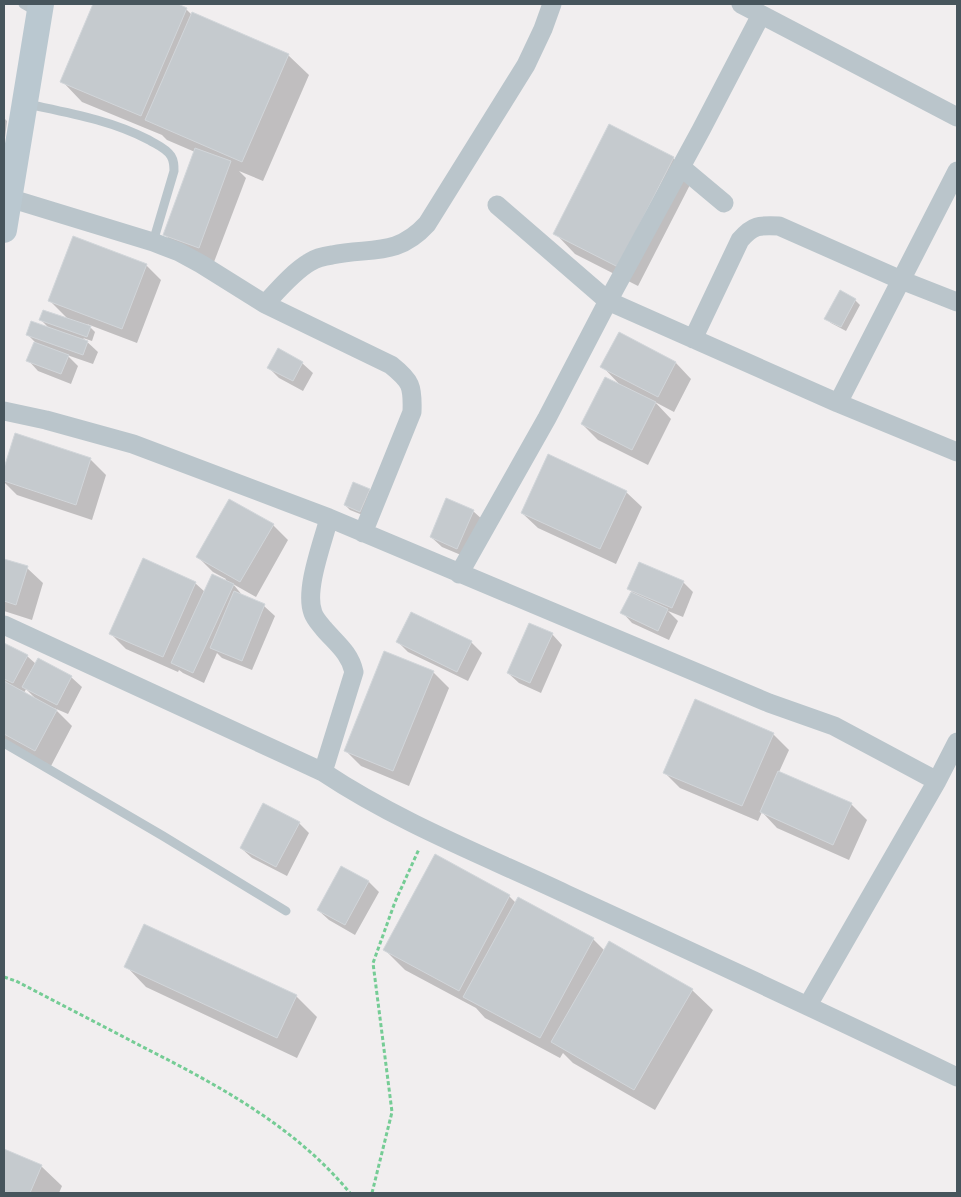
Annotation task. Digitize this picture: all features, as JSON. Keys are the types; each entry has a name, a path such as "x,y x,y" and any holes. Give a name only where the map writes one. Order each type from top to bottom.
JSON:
{"main road":[{"path":"4,230 24,103 35,7"}],"street":[{"path":"265,304 282,286 310,262 325,256 346,252 391,249 416,237 422,231 526,65 543,29 552,4"},
{"path":"741,4 957,117"},
{"path":"459,574 547,418 761,15"},
{"path":"681,166 724,203"},
{"path":"838,403 957,171"},
{"path":"9,198 180,252 265,304 391,365 406,377 413,392 412,412 363,533"},
{"path":"497,206 608,301 838,403 957,452"},
{"path":"693,339 740,240 749,230 761,225 779,226 901,280 957,302"},
{"path":"4,411 46,420 132,444 330,518 459,574 769,703 834,726 937,780"},
{"path":"323,772 354,672 352,661 319,623 313,612 310,595 330,518"},
{"path":"4,625 323,772 353,793 428,830 808,1005 957,1078"},
{"path":"808,1005 957,742"}],"lane":[{"path":"24,103 109,122 132,131 163,148 170,154 174,162 174,171 153,242"},
{"path":"4,743 286,911"}],"path":[{"path":"372,1193 392,1112 373,963 395,902 428,830"},
{"path":"4,977 16,981 181,1066 264,1115 324,1163 350,1193"}],"building":[{"path":"93,4 178,4 187,8 141,116 60,82"},
{"path":"192,12 289,54 242,162 145,120"},
{"path":"609,124 674,157 618,267 553,234"},
{"path":"195,148 231,161 199,248 163,235"},
{"path":"73,236 147,264 122,329 48,301"},
{"path":"840,290 856,299 841,327 824,319"},
{"path":"43,310 91,326 87,337 39,320"},
{"path":"31,321 88,341 83,355 26,335"},
{"path":"619,332 676,362 658,397 600,367"},
{"path":"34,342 69,355 61,374 26,361"},
{"path":"278,348 303,362 293,381 267,368"},
{"path":"605,377 656,402 632,450 581,424"},
{"path":"15,433 91,458 76,505 4,481 4,468"},
{"path":"548,454 627,491 600,549 521,513"},
{"path":"353,482 370,489 360,512 344,505"},
{"path":"446,498 474,510 457,549 430,537"},
{"path":"229,499 274,524 240,582 196,557"},
{"path":"143,558 196,582 163,657 109,634"},
{"path":"4,559 28,566 16,605 4,601"},
{"path":"639,562 684,581 672,608 627,589"},
{"path":"212,574 234,584 193,673 171,663"},
{"path":"234,591 265,604 242,661 210,648"},
{"path":"631,592 668,609 658,631 620,613"},
{"path":"411,612 472,641 457,672 396,642"},
{"path":"529,623 553,633 530,683 507,673"},
{"path":"4,643 28,655 13,683 4,679"},
{"path":"384,651 434,671 393,771 344,751"},
{"path":"38,658 72,676 57,705 22,687"},
{"path":"4,681 57,710 35,751 4,734"},
{"path":"695,699 774,733 742,806 663,773"},
{"path":"778,771 852,803 833,845 760,812"},
{"path":"263,803 300,822 276,867 240,848"},
{"path":"435,854 510,895 459,991 383,950"},
{"path":"341,866 369,881 345,925 317,910"},
{"path":"518,897 594,938 540,1038 463,997"},
{"path":"144,924 297,995 277,1038 124,967"},
{"path":"609,941 693,989 634,1090 551,1042"},
{"path":"4,1149 42,1165 30,1193 4,1193"}]}
